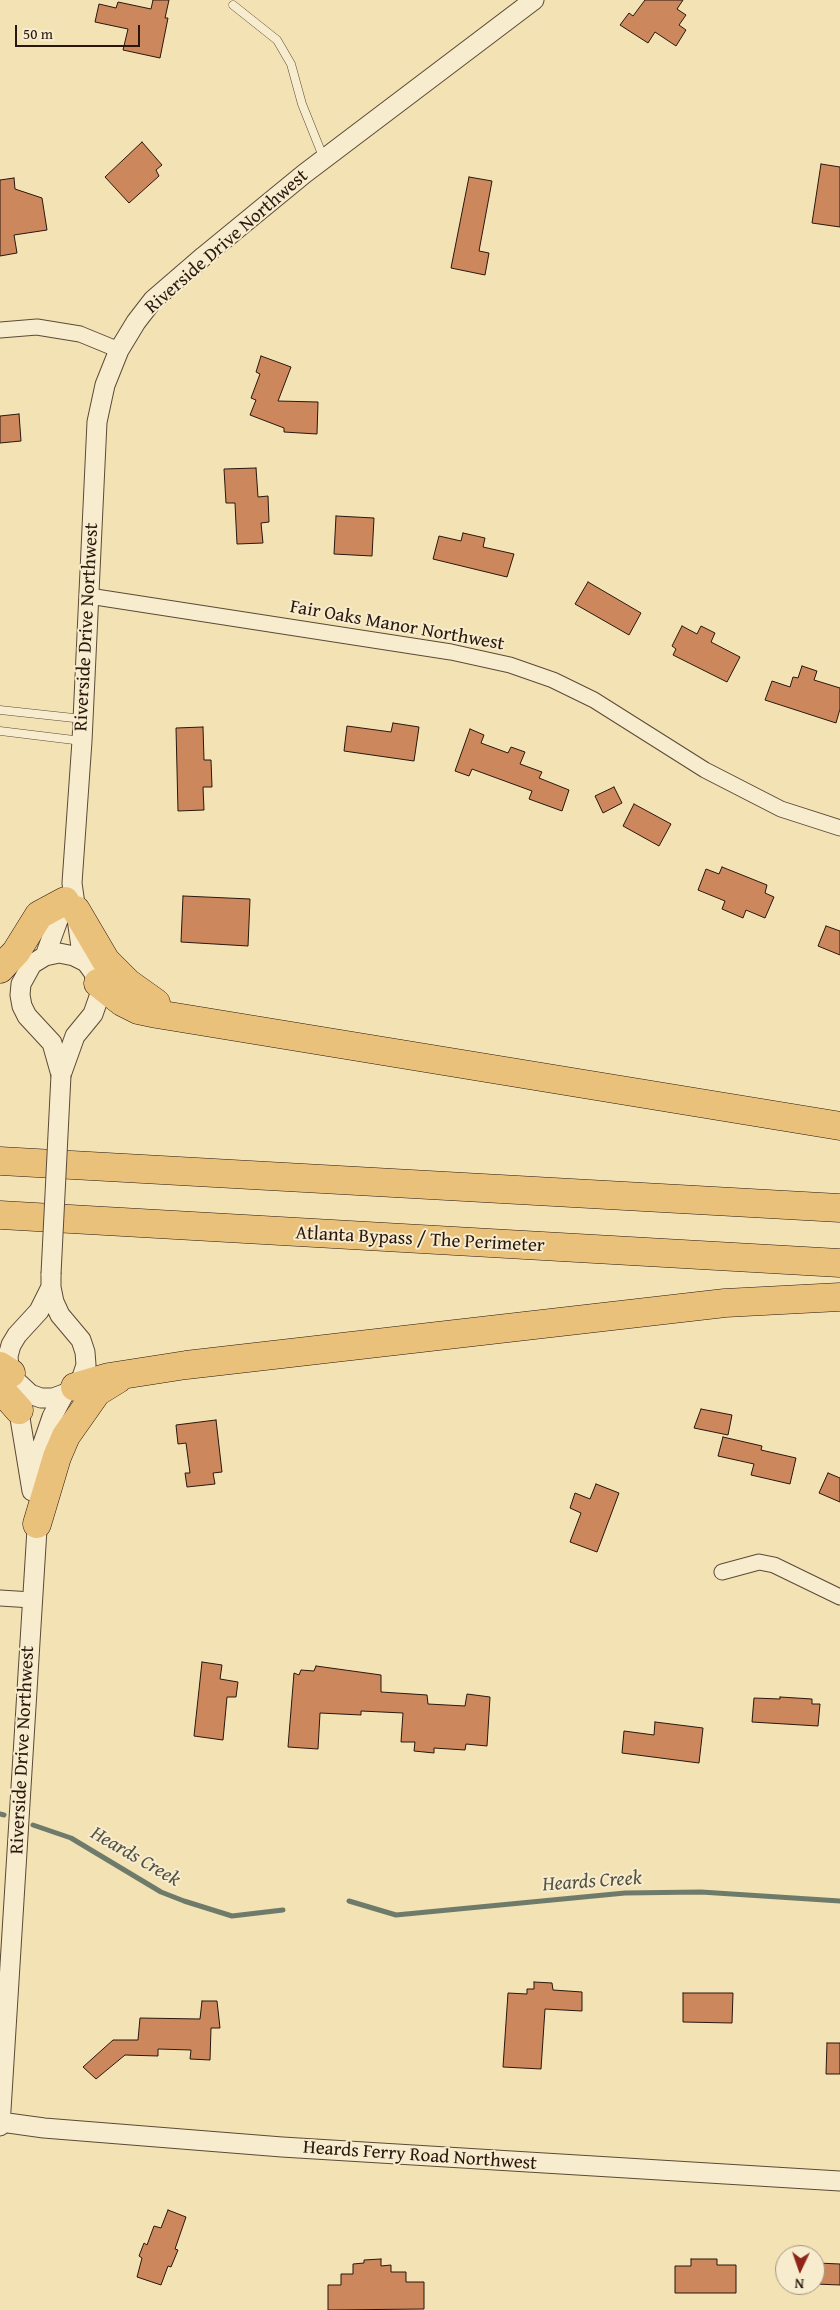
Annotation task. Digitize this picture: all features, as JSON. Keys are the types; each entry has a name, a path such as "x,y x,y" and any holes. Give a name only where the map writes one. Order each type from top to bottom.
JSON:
{"highway":[{"path":"0,979 24,965 16,952 39,915 71,898 106,961 128,983 152,1001 191,1020"},
{"path":"92,973 122,1002 138,1010 840,1126"},
{"path":"0,1161 840,1208"},
{"name":"Atlanta Bypass / The Perimeter","path":"0,1215 840,1264"},
{"path":"69,1391 109,1377 205,1363 725,1303 840,1297"},
{"path":"37,1524 57,1457 66,1436 97,1392 126,1374"},
{"path":"6,1377 18,1410"}],"street":[{"name":"Riverside Drive Northwest","path":"61,1075 75,1036 98,1004 92,973 81,947 71,898 82,741 97,422 105,385 119,350 136,322 153,300 324,159 534,0"},
{"path":"0,330 38,327 80,334 119,350"},
{"name":"Fair Oaks Manor Northwest","path":"89,596 451,652 510,665 553,680 594,700 704,770 781,809 840,828"},
{"name":"Riverside Drive Northwest","path":"61,1075 52,1042 27,1016 22,1006 20,995 24,965 71,898"},
{"path":"24,965 67,954 92,973"},
{"path":"61,1075 51,1280 39,1311 11,1345 6,1377 36,1396 53,1398 69,1391"},
{"name":"Riverside Drive Northwest","path":"0,2126 4,1982 42,1446 52,1417 69,1391 82,1377 86,1365 85,1352 81,1340 60,1315 51,1280"},
{"name":"Riverside Drive Northwest","path":"18,1410 37,1524"},
{"path":"722,1572 759,1562 774,1565 840,1597"},
{"path":"0,1598 32,1600"},
{"name":"Heards Ferry Road Northwest","path":"0,2122 44,2128 282,2147 840,2181"}],"lane":[{"path":"233,4 277,40 291,64 302,104 324,159"},
{"path":"0,710 83,719"},
{"path":"0,731 82,741"}],"building":[{"path":"153,0 169,0 165,18 168,18 160,58 123,50 128,29 95,22 99,4 116,8 118,2 151,9"},
{"path":"645,0 683,0 677,9 686,15 679,25 686,30 676,46 655,32 648,43 620,25 629,13 633,16"},
{"path":"142,142 162,165 156,170 159,176 129,203 105,177"},
{"path":"821,164 840,167 840,227 812,223"},
{"path":"469,177 492,181 479,251 489,253 485,275 451,268"},
{"path":"14,178 15,189 42,198 47,230 14,235 17,253 0,256 0,180"},
{"path":"261,356 291,367 278,401 318,402 317,434 284,432 284,428 250,415 256,400 251,398 260,374 256,372"},
{"path":"19,414 21,441 0,443 0,416"},
{"path":"256,468 258,497 268,496 269,522 261,523 263,543 237,544 235,503 226,503 224,469"},
{"path":"336,516 374,518 372,556 334,554"},
{"path":"463,533 485,538 483,547 514,554 507,577 433,559 439,536 461,541"},
{"path":"588,582 641,613 629,635 575,604"},
{"path":"682,626 697,634 701,626 715,633 711,642 740,657 727,682 673,655 676,649 672,646"},
{"path":"802,666 817,671 814,680 840,688 840,709 836,723 765,700 772,681 790,687 793,677 798,678"},
{"path":"393,723 419,727 414,761 344,751 347,726 391,732"},
{"path":"203,727 204,760 211,760 212,787 203,787 204,810 178,811 176,728"},
{"path":"470,729 484,735 481,743 508,753 511,747 525,752 520,764 542,772 539,778 569,790 562,811 529,799 532,791 472,769 469,776 455,771"},
{"path":"614,787 622,803 603,813 595,796"},
{"path":"634,804 671,824 659,846 623,826"},
{"path":"722,867 767,885 765,893 774,897 765,918 746,910 743,918 722,909 725,901 698,890 706,869 719,874"},
{"path":"183,896 250,899 248,946 181,942"},
{"path":"826,926 840,931 840,955 818,946"},
{"path":"701,1409 732,1415 728,1435 694,1428"},
{"path":"216,1420 222,1472 213,1473 215,1484 187,1487 185,1473 190,1473 186,1443 178,1444 176,1425"},
{"path":"723,1437 762,1446 761,1450 796,1458 790,1484 751,1475 754,1464 718,1456"},
{"path":"828,1473 840,1478 840,1502 819,1493"},
{"path":"596,1484 619,1493 597,1552 570,1542 581,1513 570,1508 575,1493 590,1499"},
{"path":"202,1662 222,1665 220,1679 238,1682 236,1697 227,1697 223,1740 194,1736"},
{"path":"316,1666 381,1675 381,1692 427,1695 428,1704 465,1706 467,1694 490,1697 487,1746 466,1744 465,1750 434,1748 434,1753 414,1751 415,1742 401,1742 403,1713 361,1711 361,1715 320,1713 318,1749 288,1747 294,1673 299,1675 301,1670 314,1671"},
{"path":"780,1697 812,1699 812,1704 820,1704 818,1726 752,1722 754,1698 780,1699"},
{"path":"655,1722 703,1728 699,1763 622,1753 624,1731 654,1735"},
{"path":"534,1982 552,1983 553,1990 582,1992 582,2011 545,2009 541,2069 503,2067 508,1993 527,1994 527,1989 534,1989"},
{"path":"683,1993 733,1993 732,2023 683,2022"},
{"path":"202,2001 217,2001 220,2028 211,2028 210,2060 190,2059 191,2050 158,2049 158,2056 125,2055 96,2079 83,2067 113,2040 138,2040 140,2018 200,2019"},
{"path":"827,2043 840,2043 840,2074 826,2074"},
{"path":"168,2210 186,2217 175,2249 178,2250 171,2267 168,2266 161,2285 137,2277 142,2258 139,2256 144,2243 147,2245 154,2226 161,2228"},
{"path":"381,2259 381,2266 391,2265 391,2272 406,2272 406,2282 424,2282 424,2309 328,2310 328,2285 341,2285 341,2274 353,2274 353,2264 364,2263 364,2260"},
{"path":"691,2259 717,2259 717,2265 736,2265 736,2293 675,2293 675,2266 691,2266"},
{"path":"825,2263 840,2264 840,2285 825,2284"}],"waterway":[{"name":"Heards Creek","path":"0,1814 4,1815"},
{"name":"Heards Creek","path":"33,1825 71,1838 161,1892 184,1901 232,1916 283,1910"},
{"name":"Heards Creek","path":"349,1901 396,1915 625,1893 701,1892 840,1901"}]}
